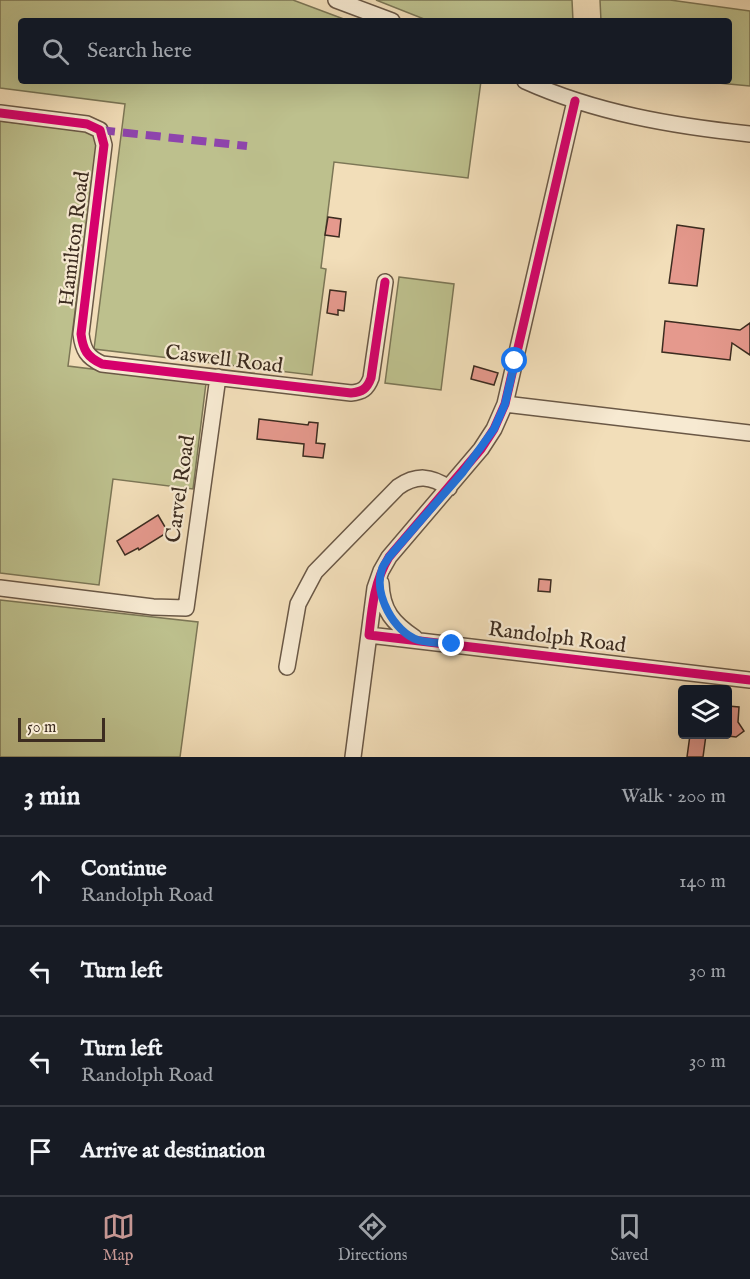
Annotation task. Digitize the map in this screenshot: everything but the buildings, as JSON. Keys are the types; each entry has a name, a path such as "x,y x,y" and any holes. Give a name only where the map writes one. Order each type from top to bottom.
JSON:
{"street":[{"path":"336,0 384,18"},
{"path":"532,84 575,101 622,114 672,124 750,134"},
{"path":"353,757 375,588 389,557 449,488 494,429 505,404 575,101"},
{"name":"Hamilton Road","path":"0,113 87,124 100,130 104,145 81,334 84,352"},
{"name":"Caswell Road","path":"84,352 102,364 351,393 364,390 371,378 385,282"},
{"name":"Carvel Road","path":"0,588 153,607 186,608 218,377"},
{"path":"505,404 750,433"},
{"path":"287,667 298,604 315,572 398,487 408,480 428,477 449,488"},
{"path":"381,571 382,596 390,617 398,627 417,640"},
{"name":"Randolph Road","path":"369,635 750,680"}],"green space":[{"path":"0,0 293,0 341,18 18,18 18,84 481,84 468,178 334,162 321,268 326,269 312,375 94,349 125,104 0,88"},
{"path":"376,0 572,0 573,18 421,18"},
{"path":"600,0 670,0 750,11 750,86 729,84 732,84 732,18 601,18"},
{"path":"0,121 98,133 68,366 206,383 193,489 113,479 99,585 0,573"},
{"path":"399,277 454,284 441,390 385,383"},
{"path":"0,600 198,622 180,757 0,757"}],"marked path":[{"path":"100,130 247,146"}],"cycle path":[{"path":"575,101 505,404 494,429 481,449 389,557 377,585 369,635 750,680"},
{"path":"0,113 87,124 100,130 104,145 81,334 87,352 102,364 358,392 368,385 371,378 385,282"}],"route":[{"path":"452,644 417,640 398,627 385,606 382,596 381,571 389,557 463,472 494,429 505,404 515,361"}]}
